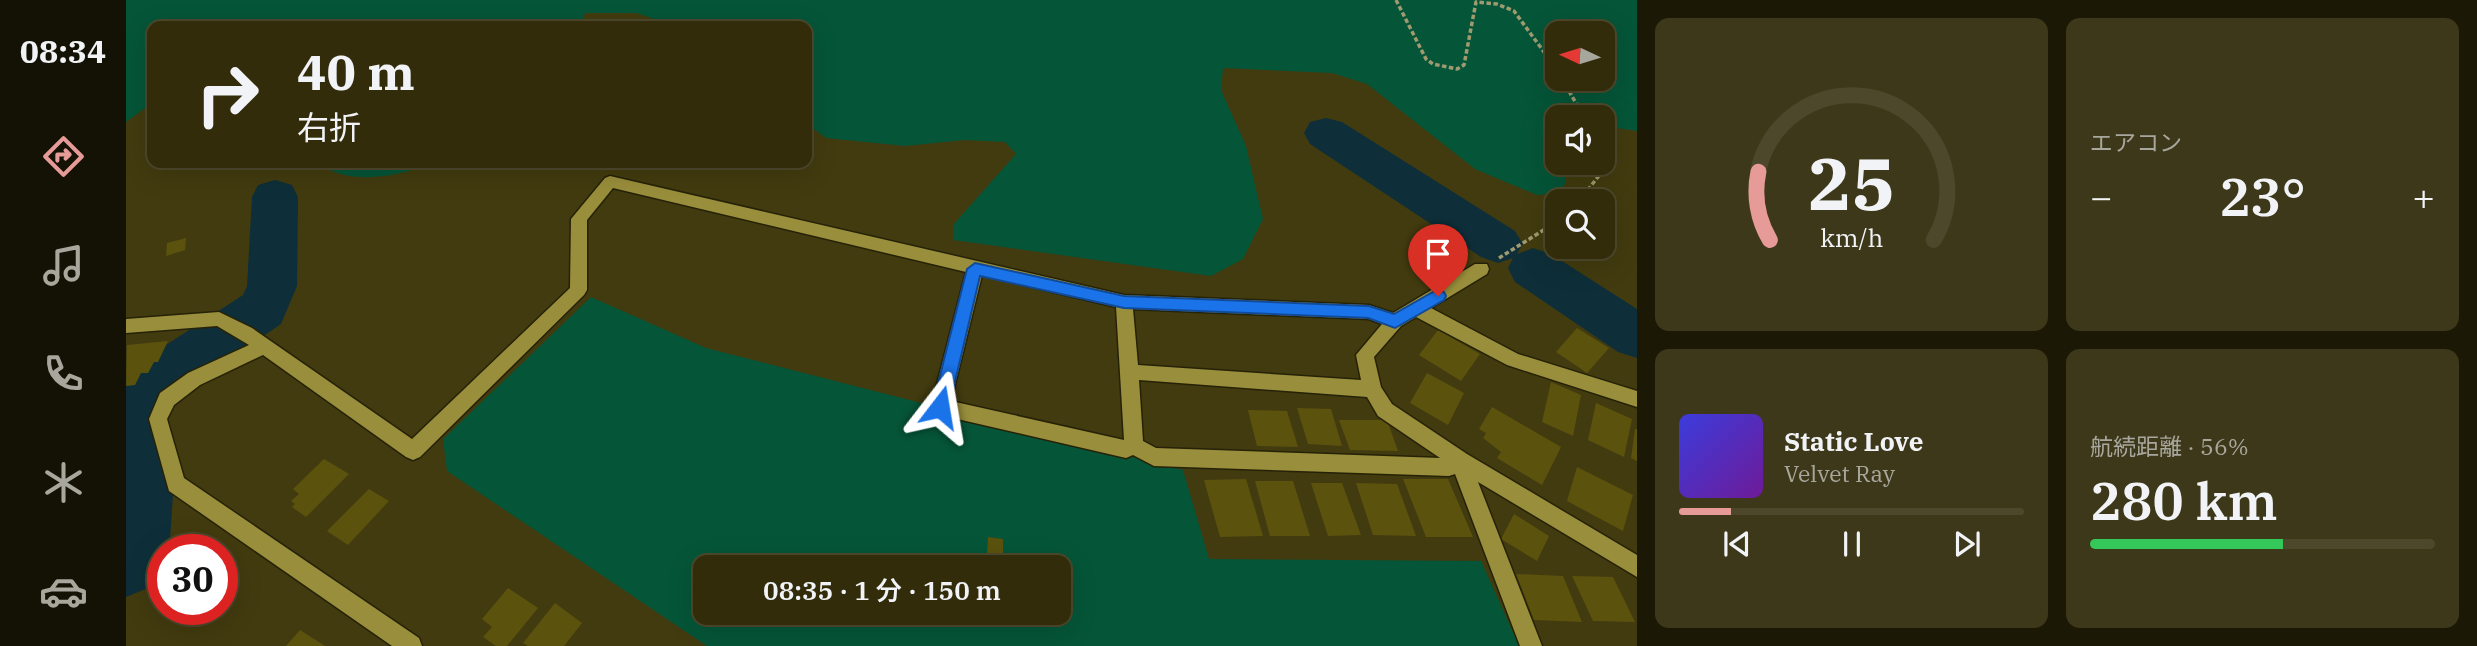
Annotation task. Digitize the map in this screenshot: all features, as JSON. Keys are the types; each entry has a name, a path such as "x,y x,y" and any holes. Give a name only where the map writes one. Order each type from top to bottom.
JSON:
{"street":[{"path":"126,326 219,318 239,329 412,450 578,290 579,219 610,182 1124,302 1369,312 1395,321"},
{"path":"975,269 940,407 1126,449 1133,445"},
{"path":"1481,270 1395,321 1365,355 1372,389 1385,410 1460,460 1637,567"},
{"path":"1124,302 1133,445"},
{"path":"1417,309 1513,360 1637,399"},
{"path":"263,347 194,379 167,399 158,419 176,484 411,646"},
{"path":"1129,373 1372,389"},
{"path":"1133,445 1154,457 1449,467 1460,460"},
{"path":"1460,460 1531,646"}],"path":[{"path":"1396,0 1426,59 1433,64 1457,69 1464,65 1476,2 1497,4 1514,11 1545,53"},
{"path":"1588,189 1599,175"},
{"path":"1481,270 1545,229"}],"green space":[{"path":"126,0 1637,0 1637,131 1615,128 1615,105 1545,105 1545,175 1565,175 1566,182 1562,189 1545,189 1545,194 1537,195 1475,169 1367,84 1332,73 1223,68 1221,90 1246,146 1263,219 1243,259 1211,276 953,240 953,225 1016,154 1005,142 964,140 905,146 826,138 812,128 812,21 661,21 636,13 585,13 583,21 147,21 147,107 126,122"},
{"path":"326,168 418,168 375,177 345,175"},
{"path":"591,297 706,348 1183,470 1209,559 1481,561 1519,646 707,646 447,471 443,439"}],"building":[{"path":"186,238 185,250 166,256 167,243"},
{"path":"1577,328 1609,348 1587,373 1556,352"},
{"path":"1438,330 1480,354 1461,381 1419,355"},
{"path":"168,341 158,362 154,362 148,373 141,373 135,385 126,386 127,345"},
{"path":"1427,373 1464,393 1448,425 1410,403"},
{"path":"1551,382 1581,395 1573,436 1542,422"},
{"path":"1596,403 1632,419 1624,457 1588,440"},
{"path":"1492,407 1561,447 1542,485 1497,458 1501,452 1483,438 1486,433 1479,429"},
{"path":"1297,408 1331,409 1342,446 1308,444"},
{"path":"1248,410 1287,411 1298,447 1257,446"},
{"path":"1339,420 1387,420 1398,451 1350,450"},
{"path":"1637,429 1637,461 1631,458"},
{"path":"324,459 349,474 306,517 292,507 295,504 291,501 299,494 293,489"},
{"path":"1577,467 1633,495 1623,531 1567,501"},
{"path":"1246,479 1263,536 1220,537 1204,480"},
{"path":"1403,479 1448,479 1473,537 1426,537"},
{"path":"1255,481 1293,481 1310,536 1270,536"},
{"path":"1311,483 1342,483 1361,535 1328,536"},
{"path":"1356,483 1397,484 1416,536 1373,535"},
{"path":"369,489 389,501 348,545 327,531"},
{"path":"1514,514 1549,536 1537,561 1501,539"},
{"path":"988,537 1003,539 1003,555 987,555"},
{"path":"1516,574 1563,576 1582,622 1534,620"},
{"path":"1572,576 1613,577 1635,622 1593,621"},
{"path":"508,588 538,608 507,646 496,646 483,637 492,627 482,619"},
{"path":"555,603 582,623 564,646 528,646 523,643"},
{"path":"300,630 325,646 286,646"}],"waterway":[{"path":"1326,133 1498,244"},
{"path":"126,566 139,540 143,495 127,444 130,410 168,372 263,309 272,286 275,197"},
{"path":"1533,268 1637,336"}],"route":[{"path":"940,407 975,269 1124,302 1369,312 1395,321 1438,296"}]}
